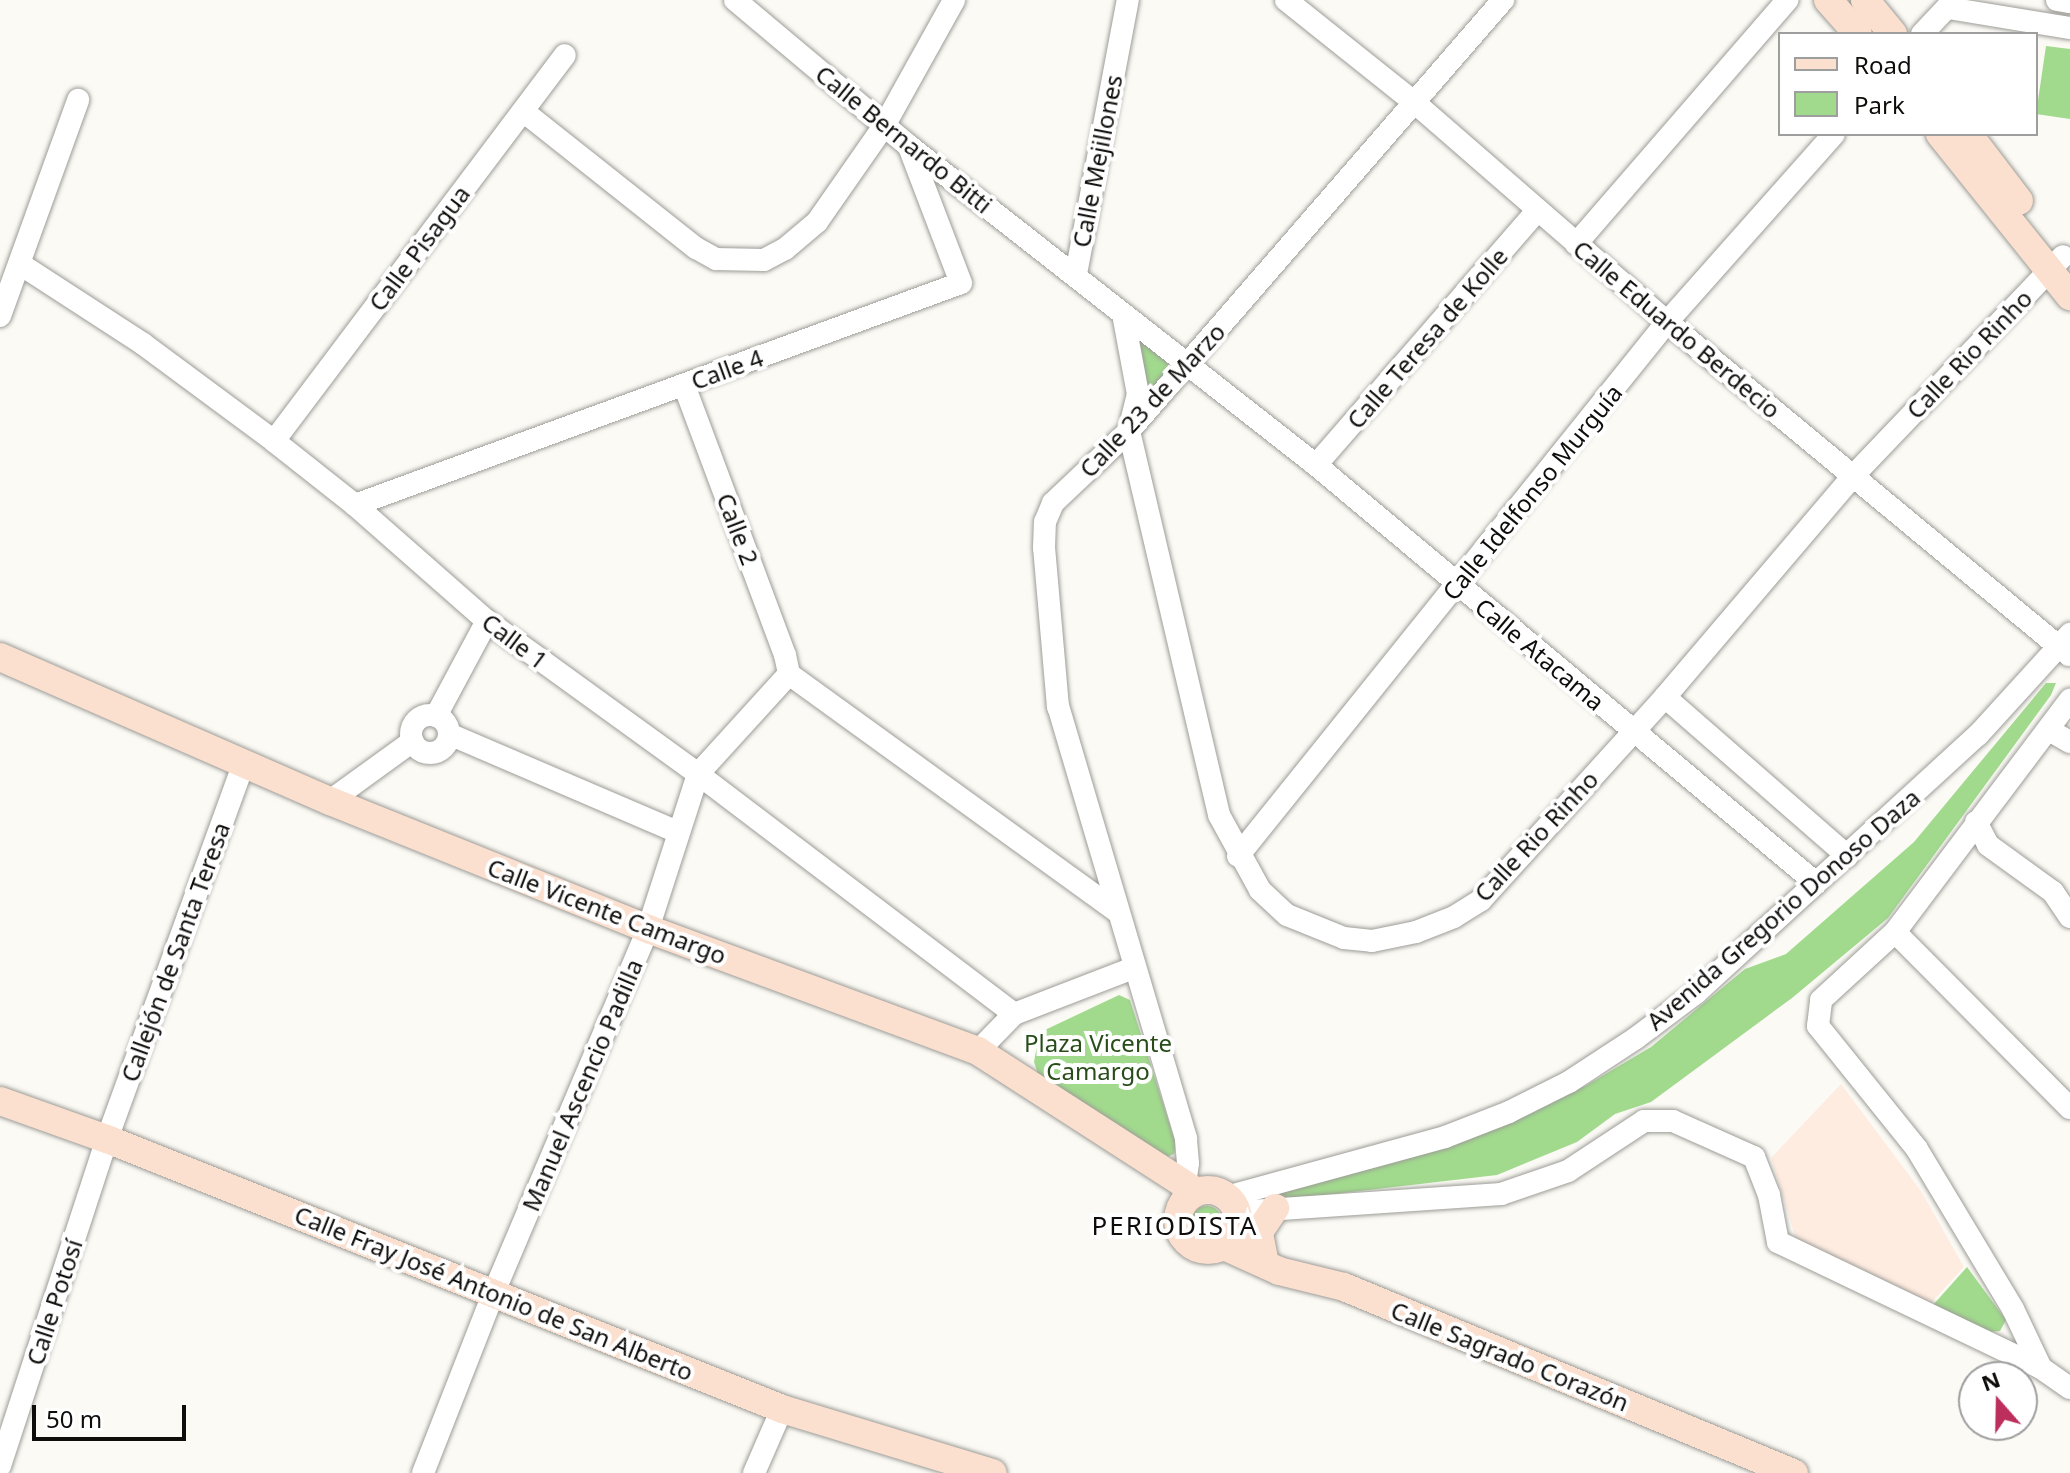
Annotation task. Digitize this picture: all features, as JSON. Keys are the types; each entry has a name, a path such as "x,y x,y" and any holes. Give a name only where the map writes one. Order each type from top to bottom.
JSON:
{"main road":[{"path":"1828,0 1856,32"},
{"path":"1865,0 1891,32"},
{"path":"1942,136 2061,264"},
{"path":"1969,136 2061,264 2070,296"},
{"name":"Calle Vicente Camargo","path":"0,657 330,801 648,929 978,1051 1188,1194"},
{"name":"Calle Fray José Antonio de San Alberto","path":"0,1101 107,1139 782,1409 993,1473"},
{"path":"1217,1192 1232,1204 1236,1231 1224,1246 1205,1251 1188,1243 1178,1226 1188,1194 1217,1192"},
{"path":"1265,1264 1259,1232 1275,1208"},
{"name":"Calle Sagrado Corazón","path":"1224,1246 1265,1264 1344,1287 1794,1473"}],"street":[{"name":"Calle Bernardo Bitti","path":"735,0 884,126 1076,274"},
{"path":"523,111 696,248 716,259 764,260 785,249 817,222 884,126 954,0"},
{"name":"Calle Mejillones","path":"1128,0 1076,274 1188,365"},
{"name":"Calle Eduardo Berdecio","path":"1286,0 1414,102 1667,322 1853,476 2066,645"},
{"name":"Calle 23 de Marzo","path":"1188,1194 1186,1138 1116,911 1058,707 1044,548 1045,522 1053,503 1129,431 1503,0"},
{"path":"1576,244 1787,0"},
{"path":"2057,0 2070,2"},
{"path":"1924,32 1951,4 2070,28"},
{"name":"Calle Pisagua","path":"274,441 565,55"},
{"path":"0,316 78,100"},
{"name":"Calle Idelfonso Murguía","path":"1238,856 1667,322 1832,136"},
{"name":"Calle 4","path":"355,505 961,283 909,146"},
{"name":"Calle Teresa de Kolle","path":"1316,465 1537,211"},
{"name":"Calle 1","path":"20,264 143,344 274,441 355,505 487,621 698,774 1014,1014"},
{"name":"Calle Rio Rinho","path":"1123,314 1138,394 1129,431 1219,815 1238,856 1260,890 1287,915 1310,927 1344,938 1372,941 1416,932 1454,917 1481,900 1665,697 1853,476 2061,264"},
{"name":"Calle Atacama","path":"1188,365 1316,465 1816,883"},
{"name":"Calle 2","path":"684,385 785,655 789,674"},
{"path":"487,621 442,725 445,746 434,753 421,751 413,741 415,723 425,717 442,725 678,832"},
{"name":"Avenida Gregorio Donoso Daza","path":"1232,1204 1445,1137 1509,1112 1569,1082 1636,1038 1696,993 1847,856 1978,735 2066,645"},
{"path":"789,674 1116,911"},
{"name":"Manuel Ascencio Padilla","path":"423,1473 494,1292 648,929 698,774 789,674"},
{"path":"1665,697 1847,856"},
{"path":"2041,1368 2013,1309 1917,1149 1818,1026 1821,1000 1895,932 2070,700"},
{"path":"2049,730 2070,742"},
{"path":"330,801 413,741"},
{"name":"Callejón de Santa Teresa","path":"107,1139 243,765"},
{"path":"1976,822 1988,845 2053,892 2070,917"},
{"path":"1895,932 2070,1108"},
{"path":"978,1051 1014,1014 1133,968"},
{"path":"1232,1204 1275,1208 1501,1194 1568,1171 1644,1121 1673,1121 1754,1157 1769,1195 1778,1242 2041,1368 2070,1388"},
{"name":"Calle Potosí","path":"0,1466 107,1139"},
{"path":"754,1473 782,1409"}],"shaded area":[{"path":"1841,1084 1921,1191 1964,1267 1930,1304 1796,1239 1771,1158"}],"green space":[{"path":"2046,46 2070,49 2070,119 2038,114"},
{"path":"1134,332 1171,363 1170,373 1147,393"},
{"path":"2046,683 2056,683 2051,695 1888,918 1792,998 1651,1102 1615,1114 1577,1142 1497,1175 1265,1202 1268,1191 1511,1123 1587,1085 1651,1047 1745,969 1786,954 1914,842"},
{"name":"Plaza Vicente Camargo","path":"1119,995 1130,1000 1176,1144 1174,1154 1164,1158 1038,1074 1034,1062 1038,1040 1047,1029"},
{"path":"1207,1206 1213,1207 1221,1215 1221,1227 1213,1235 1207,1236 1201,1235 1193,1227 1192,1221 1193,1215 1201,1207"},
{"path":"1967,1267 2006,1320 2000,1331 1990,1332 1933,1305"}],"district":[{"name":"PERIODISTA","path":"1175,1226"}]}
